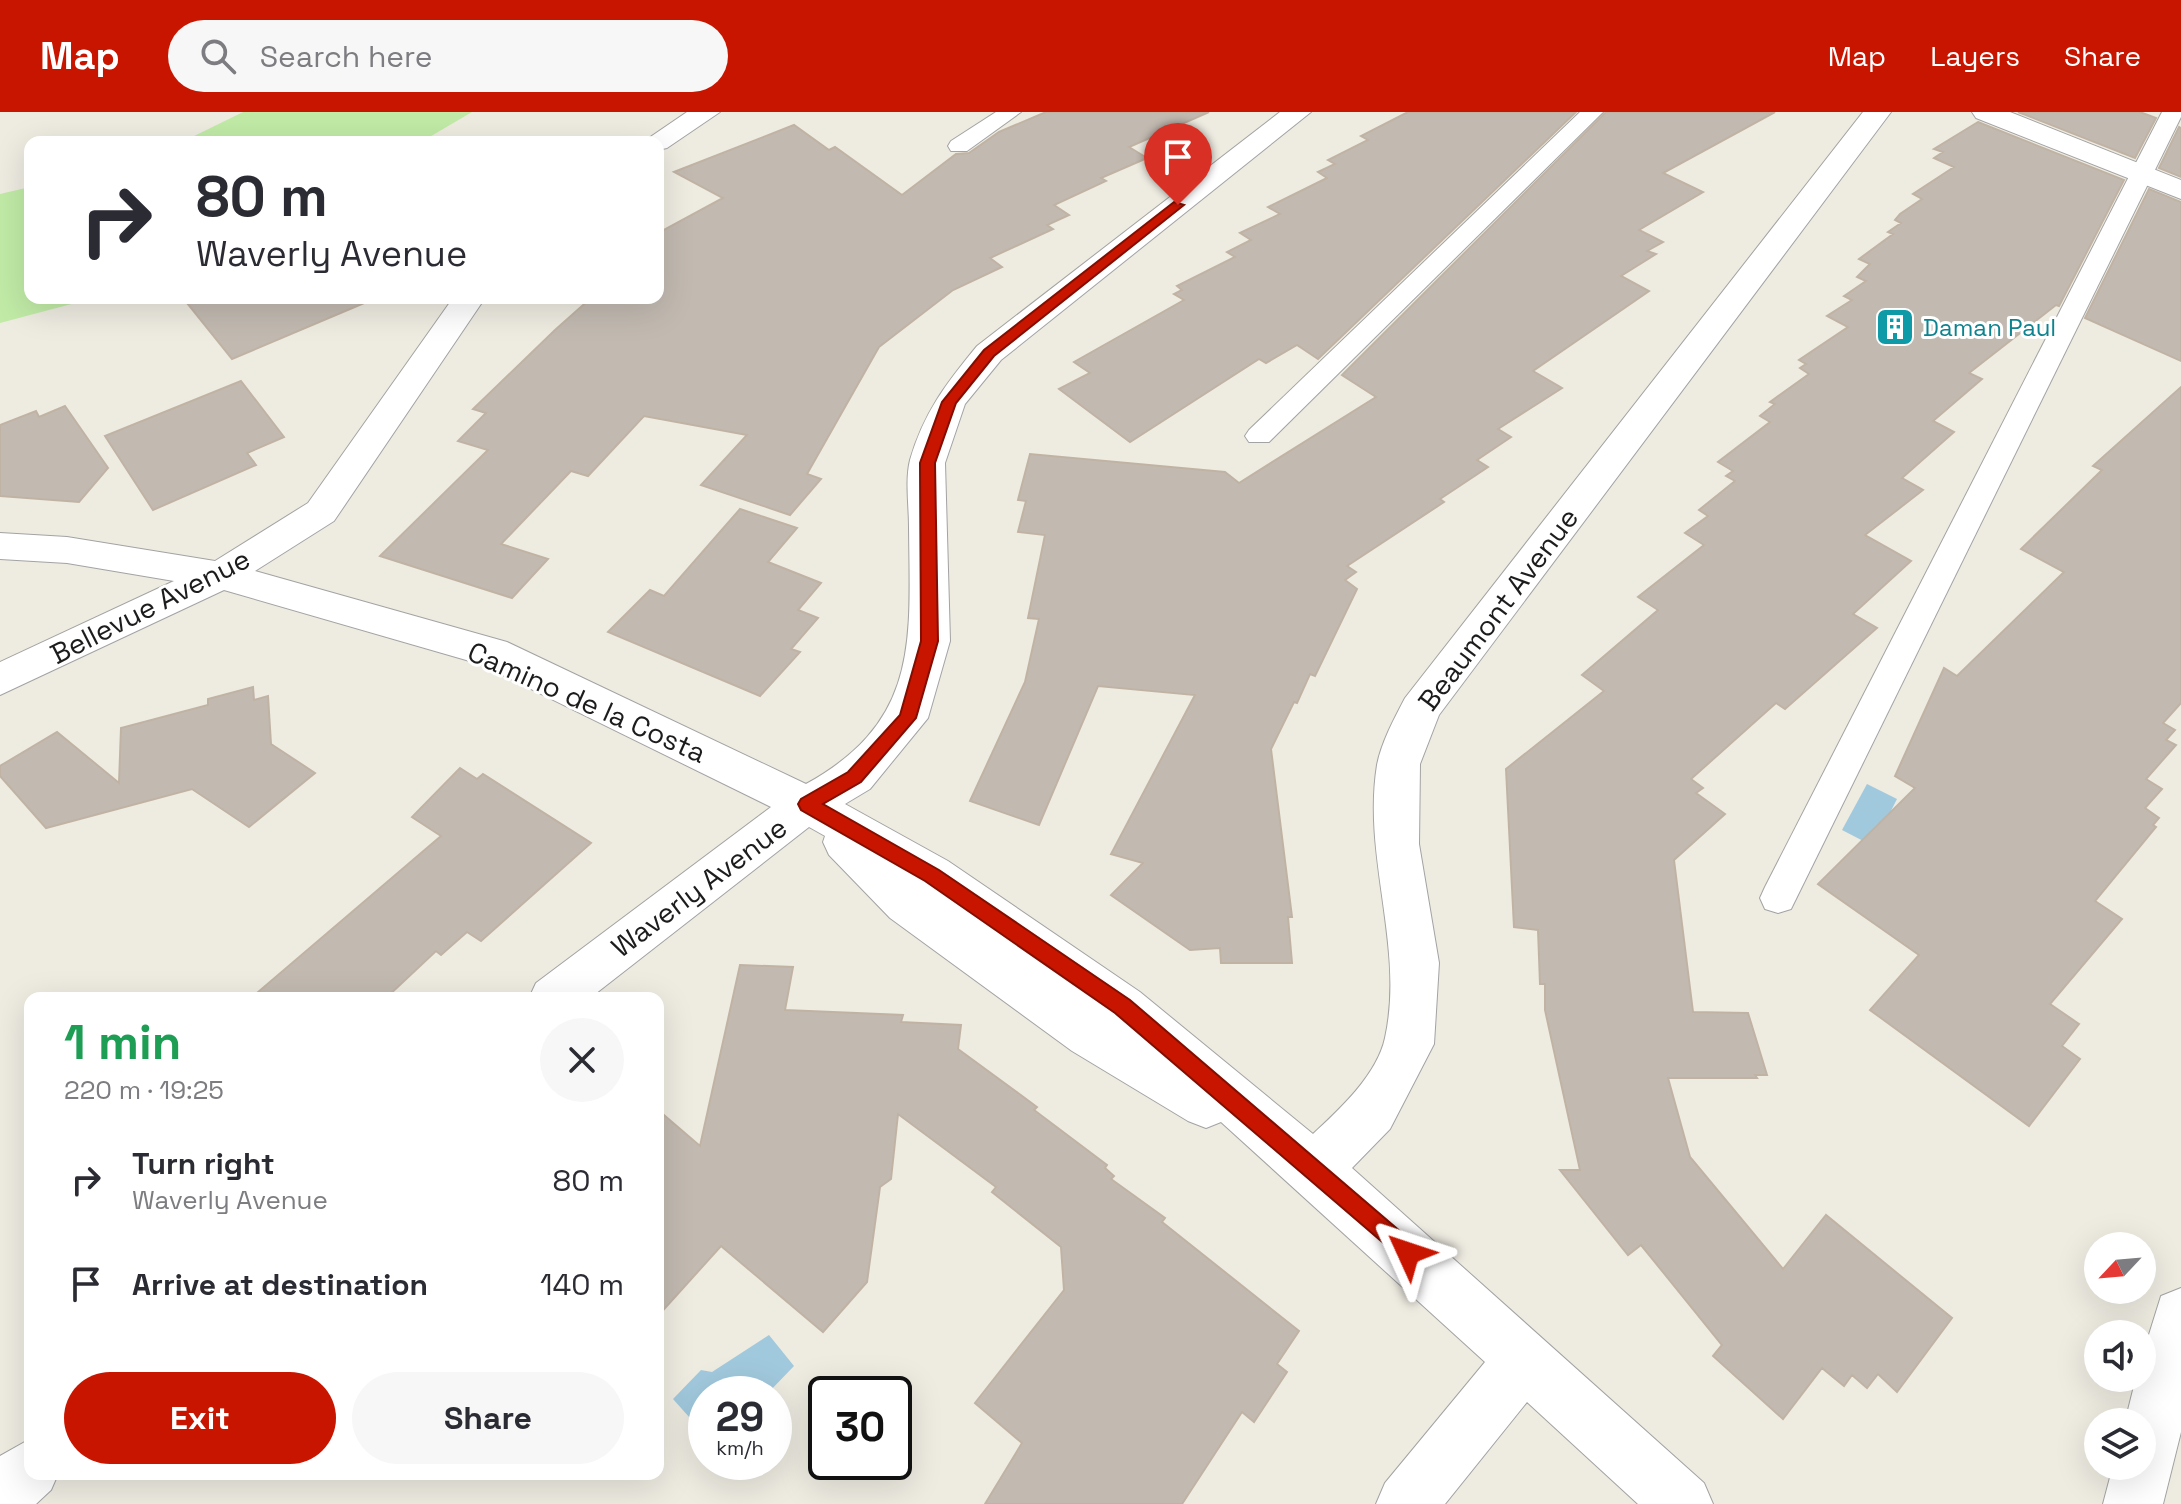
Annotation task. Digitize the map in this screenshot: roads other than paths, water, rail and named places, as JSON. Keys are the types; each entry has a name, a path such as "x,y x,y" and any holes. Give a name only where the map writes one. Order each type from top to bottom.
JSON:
{"street":[{"path":"664,138 706,112"},
{"name":"Waverly Avenue","path":"561,992 807,804 855,777 907,718 930,641 927,463 949,402 989,353 1297,112"},
{"name":"Beaumont Avenue","path":"1314,1169 1372,1112 1409,1044 1415,963 1397,844 1399,764 1420,709 1877,112"},
{"path":"1986,112 2181,190"},
{"name":"Bellevue Avenue","path":"0,680 221,575 321,512 465,304"},
{"name":"Camino de la Costa","path":"0,546 67,550 221,575 493,653 807,804 906,904 1089,1035 1314,1169 1526,1358 1683,1504"},
{"path":"2133,1504 2181,1316"},
{"path":"1406,1504 1526,1358"},
{"path":"0,1496 24,1474"}],"lane":[{"path":"959,146 1010,112"},
{"path":"1259,436 1592,112"},
{"path":"1778,898 2173,112"}],"water":[{"path":"1867,784 1897,799 1873,846 1842,830"},
{"path":"769,1335 794,1366 784,1376 695,1376 701,1370 712,1372"},
{"path":"688,1383 688,1416 673,1399"}],"place":[{"name":"Daman Paul","path":"1895,327"}]}
